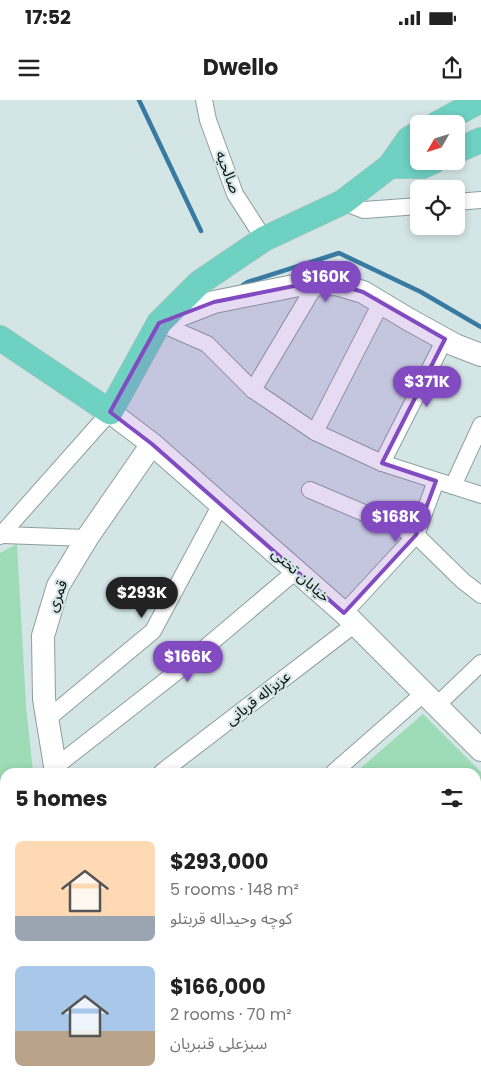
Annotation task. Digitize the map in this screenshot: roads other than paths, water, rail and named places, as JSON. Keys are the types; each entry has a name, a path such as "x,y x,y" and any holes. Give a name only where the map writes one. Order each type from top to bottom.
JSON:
{"main road":[{"path":"454,115 481,100"},
{"path":"3,336 110,412 159,323 199,283 264,240 344,202 390,166 410,138"},
{"path":"465,147 481,140"},
{"path":"390,166 410,166"}],"street":[{"name":"صالحیه","path":"204,100 208,120 235,194 264,240"},
{"path":"465,201 481,200"},
{"path":"344,202 364,210 410,207"},
{"path":"254,390 316,284"},
{"path":"159,323 214,302 299,285 336,284 363,292 445,339 481,355"},
{"path":"314,432 381,303"},
{"path":"159,323 207,344 254,390 314,432 382,463 481,495"},
{"path":"382,463 445,339"},
{"path":"1,535 110,412"},
{"name":"خیابان تختی","path":"110,412 152,444 297,570 349,618 481,750"},
{"path":"453,486 481,425"},
{"name":"قمری","path":"55,768 44,699 43,636 58,586 87,538 152,444"},
{"path":"416,535 436,481"},
{"path":"310,490 416,535 463,581 481,595"},
{"path":"46,720 153,632 221,504"},
{"path":"1,535 87,538"},
{"name":"عزیزاله قربانی","path":"167,768 349,618 416,535"},
{"path":"57,768 174,674 297,570"},
{"path":"339,768 481,663"}],"waterway":[{"path":"139,100 201,231"},
{"path":"243,285 339,253 421,292 481,327"}]}
